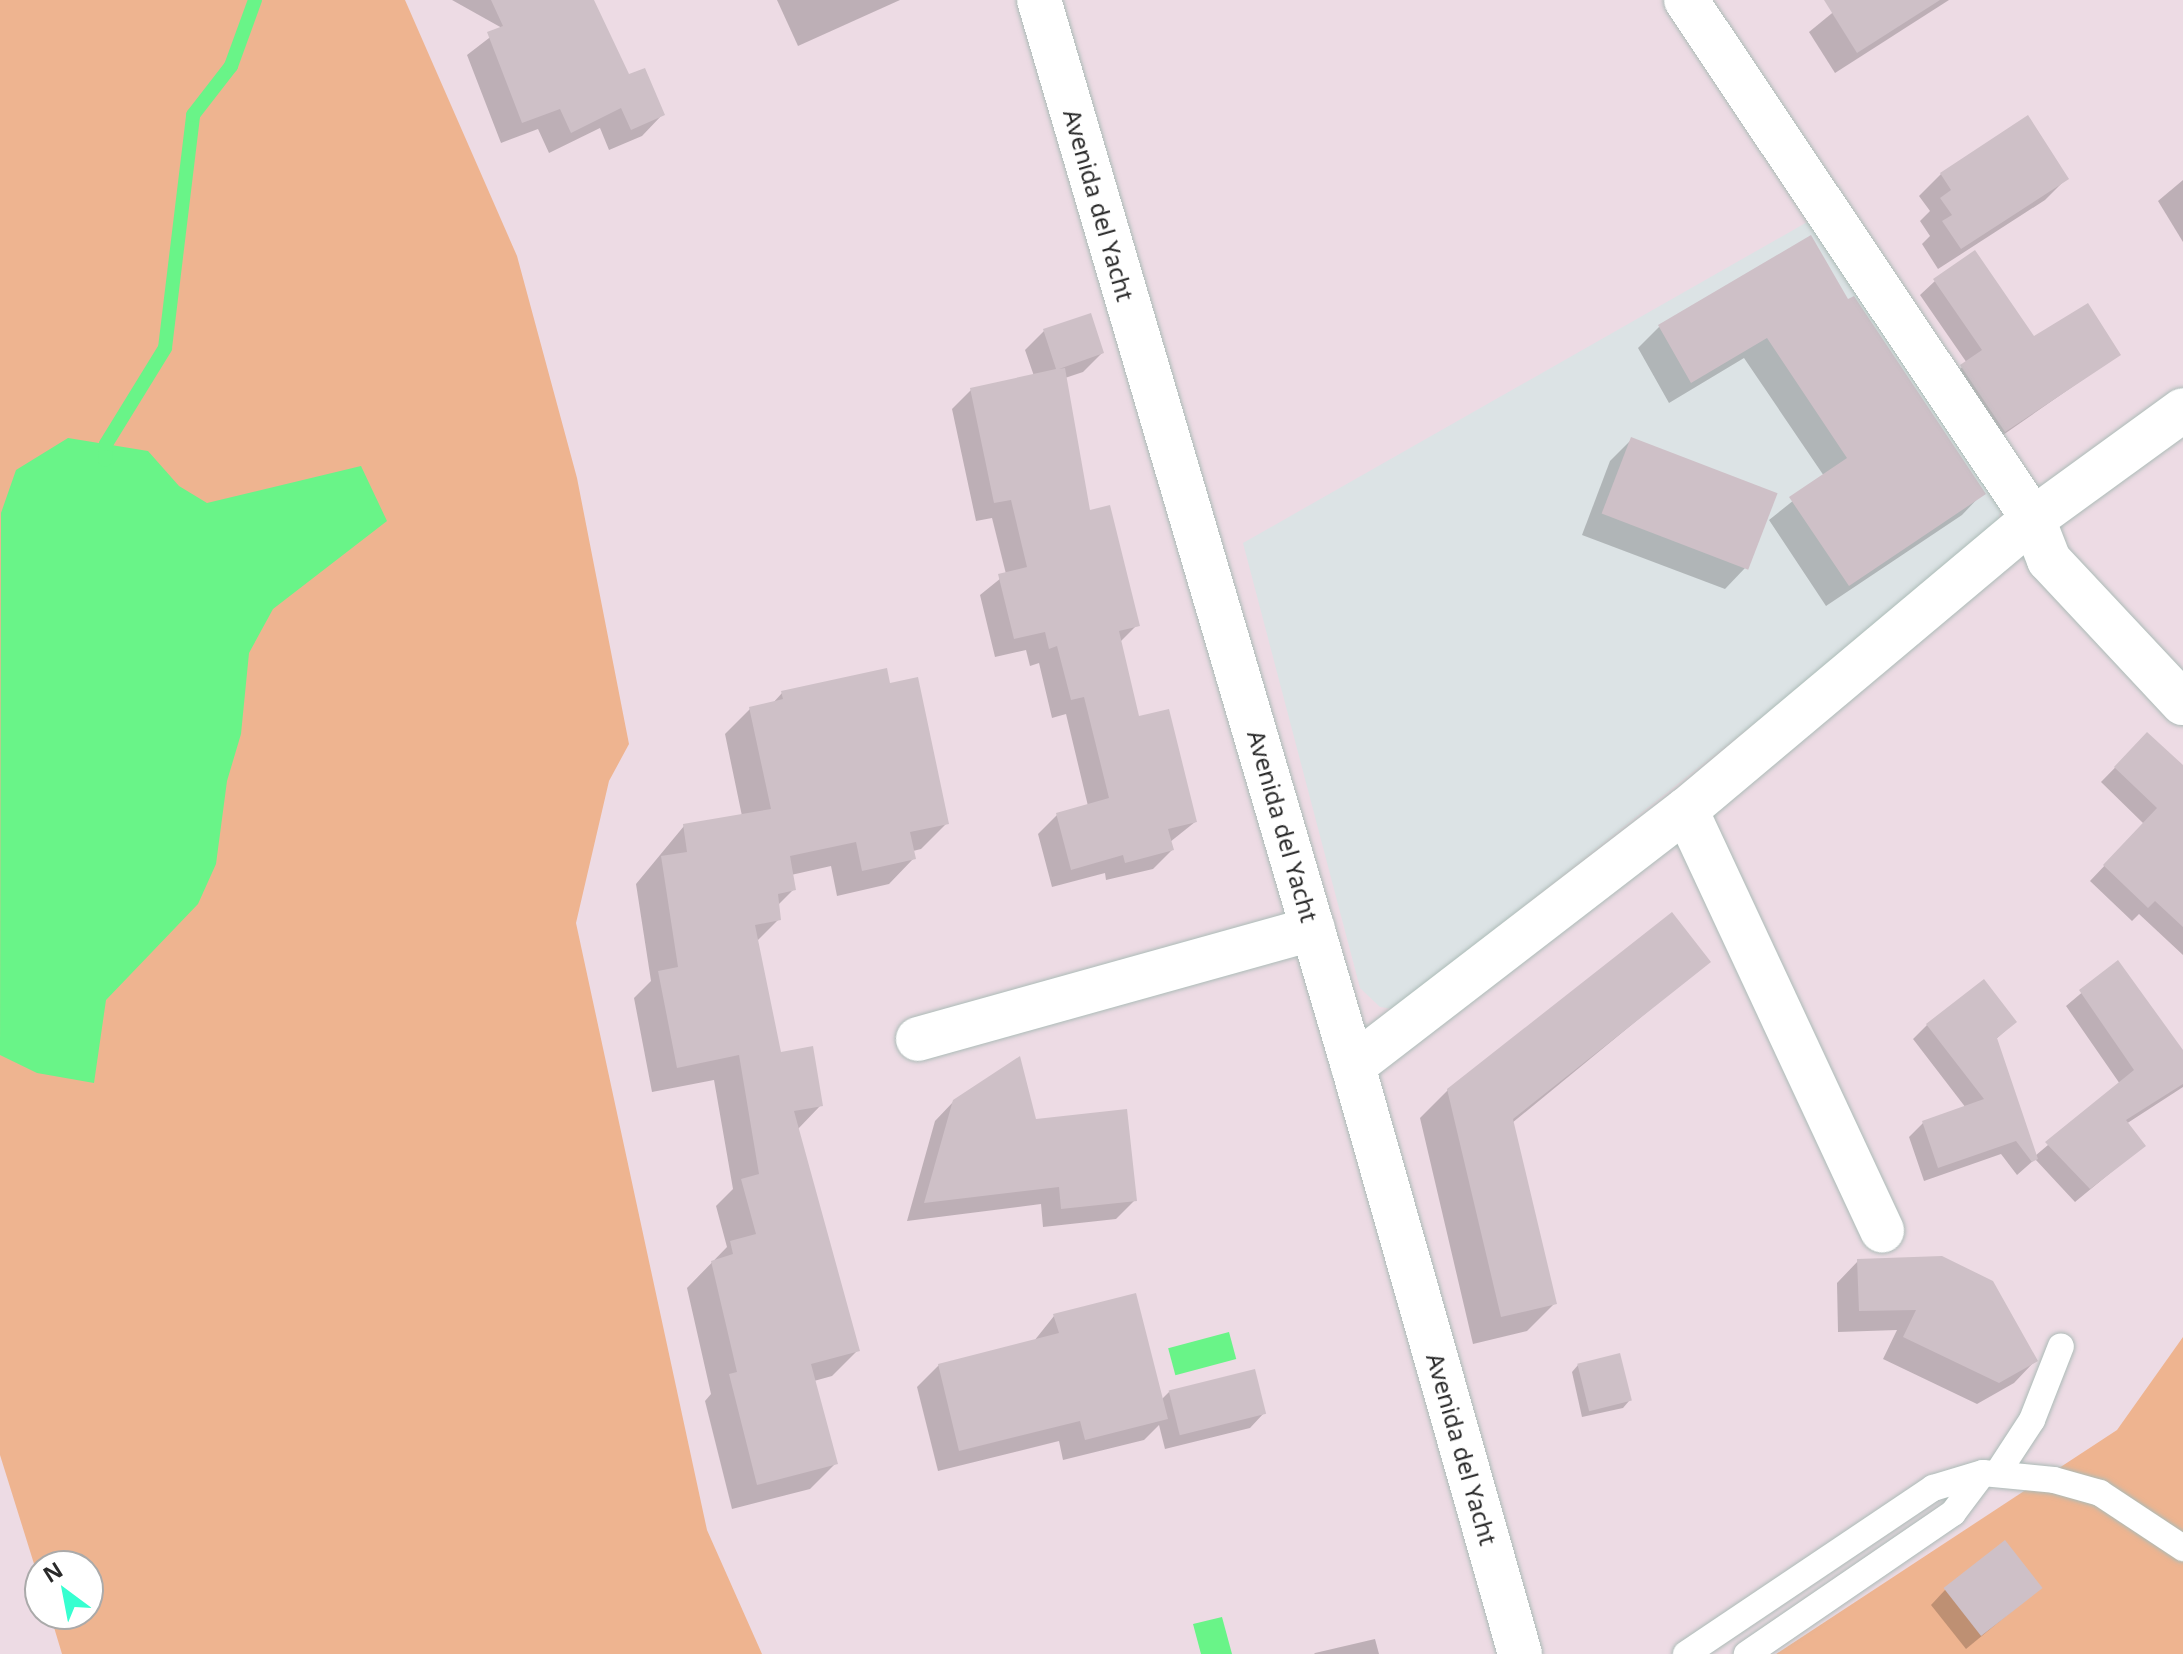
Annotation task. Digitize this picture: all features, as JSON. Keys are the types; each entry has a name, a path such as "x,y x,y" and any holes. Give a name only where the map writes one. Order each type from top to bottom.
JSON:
{"street":[{"name":"Avenida del Yacht","path":"1039,0 1353,1066 1520,1654"},
{"path":"1686,0 2033,519 2049,560 2183,703"},
{"path":"1353,1066 1686,810 2033,519 2183,410"},
{"path":"1686,810 1882,1231"},
{"path":"918,1039 1313,929"}],"lane":[{"path":"1747,1654 1953,1513 1991,1473 2032,1420 2061,1346"},
{"path":"1686,1654 1933,1488 1991,1473 2100,1493 2183,1548"},
{"path":"1791,1584 1807,1613"}],"shaded area":[{"path":"0,0 405,0 517,256 577,478 629,744 609,781 576,923 707,1530 762,1654 62,1654 55,1630 104,1630 104,1550 30,1550 0,1455"},
{"path":"1809,221 2003,500 1995,532 1394,1009 1380,1007 1360,988 1243,543"},
{"path":"68,438 148,451 179,486 207,503 361,466 387,521 273,609 249,653 241,734 227,781 216,864 198,904 106,1000 94,1083 37,1073 0,1055 1,513 16,470"},
{"path":"1229,1332 1236,1359 1175,1375 1168,1348"},
{"path":"2183,1337 2183,1654 1776,1654 2117,1430"},
{"path":"1222,1617 1232,1654 1201,1654 1193,1624"}],"building":[{"path":"491,0 594,0 629,74 645,68 665,115 631,130 621,108 571,133 560,109 522,123 487,32 503,26"},
{"path":"1824,0 1940,0 1857,53"},
{"path":"2028,115 2069,179 1961,249 1942,221 1952,215 1940,198 1951,190 1940,173"},
{"path":"1811,235 1848,299 1854,296 1986,494 1849,586 1789,497 1847,458 1767,338 1691,383 1658,325"},
{"path":"1975,250 2034,336 2088,303 2121,355 2005,432 1960,365 1982,350 1933,279"},
{"path":"1091,313 1104,353 1059,369 1065,368 1090,510 1110,505 1140,626 1119,631 1139,716 1169,709 1197,822 1168,829 1174,850 1125,863 1123,855 1071,870 1056,813 1109,798 1084,697 1071,700 1057,646 1049,649 1045,632 1014,639 998,574 1027,567 1011,500 994,503 970,388 1056,369 1043,329"},
{"path":"1631,437 1778,493 1748,570 1602,514"},
{"path":"887,668 890,683 918,677 949,824 910,832 916,859 862,871 856,842 790,856 796,890 778,894 781,920 755,925 781,1052 813,1046 823,1106 794,1111 860,1351 811,1364 838,1464 757,1485 729,1374 737,1372 711,1261 733,1254 730,1241 756,1234 741,1179 759,1174 739,1055 677,1068 658,971 678,967 661,856 687,852 683,824 771,809 749,707 783,699 781,691"},
{"path":"2147,732 2183,765 2183,927 2155,901 2148,908 2103,865 2157,808 2114,767"},
{"path":"1672,912 1711,962 1513,1119 1557,1304 1501,1317 1447,1089"},
{"path":"2118,960 2183,1050 2183,1084 2126,1120 2146,1146 2090,1189 2045,1142 2134,1070 2079,990"},
{"path":"1984,979 2017,1022 1997,1038 2038,1159 2032,1162 2016,1141 1938,1168 1922,1121 1984,1099 1926,1024"},
{"path":"1020,1056 1036,1119 1127,1109 1137,1201 1061,1209 1059,1187 924,1203 953,1100"},
{"path":"1942,1256 1993,1281 2038,1361 1999,1383 1903,1337 1916,1310 1859,1311 1857,1259"},
{"path":"1136,1293 1168,1419 1085,1440 1080,1421 959,1451 938,1364 1059,1333 1053,1314"},
{"path":"1620,1353 1632,1401 1589,1411 1577,1364"},
{"path":"1255,1369 1266,1414 1180,1435 1169,1391"},
{"path":"2005,1540 2043,1588 1981,1636 1944,1588"}],"waterway":[{"path":"105,460 106,444 165,348 193,115 231,66 255,0"}]}
